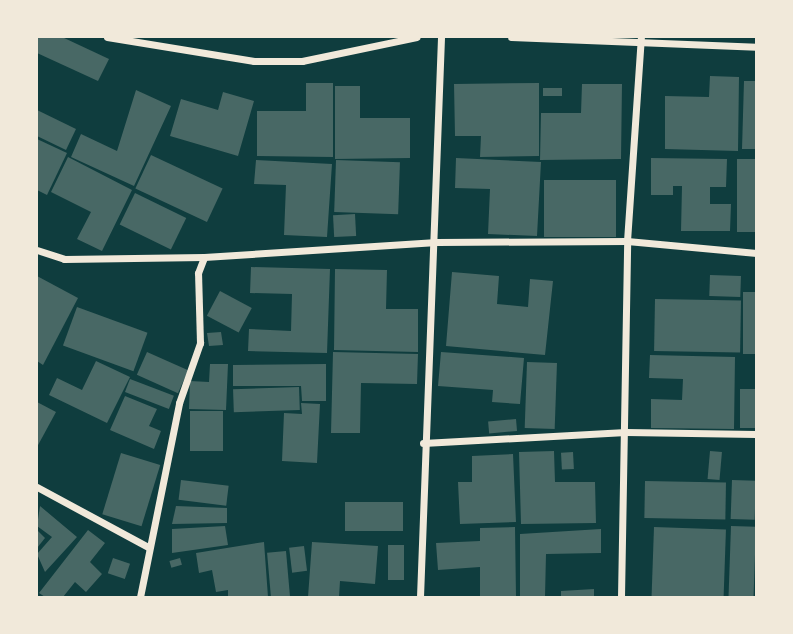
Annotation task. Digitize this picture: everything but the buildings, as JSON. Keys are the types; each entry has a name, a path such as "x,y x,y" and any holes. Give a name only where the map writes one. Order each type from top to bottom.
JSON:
{"street":[{"path":"107,37 208,56 302,61 417,37"},
{"path":"420,597 423,443 437,242 441,37"},
{"path":"511,37 756,47"},
{"path":"621,597 626,432 627,241 640,41"},
{"path":"37,250 64,259 204,257 437,242 627,241 756,253"},
{"path":"140,597 148,547 162,509 179,403 200,343 198,273 204,257"},
{"path":"423,443 626,432 756,434"},
{"path":"37,487 148,547"}]}
